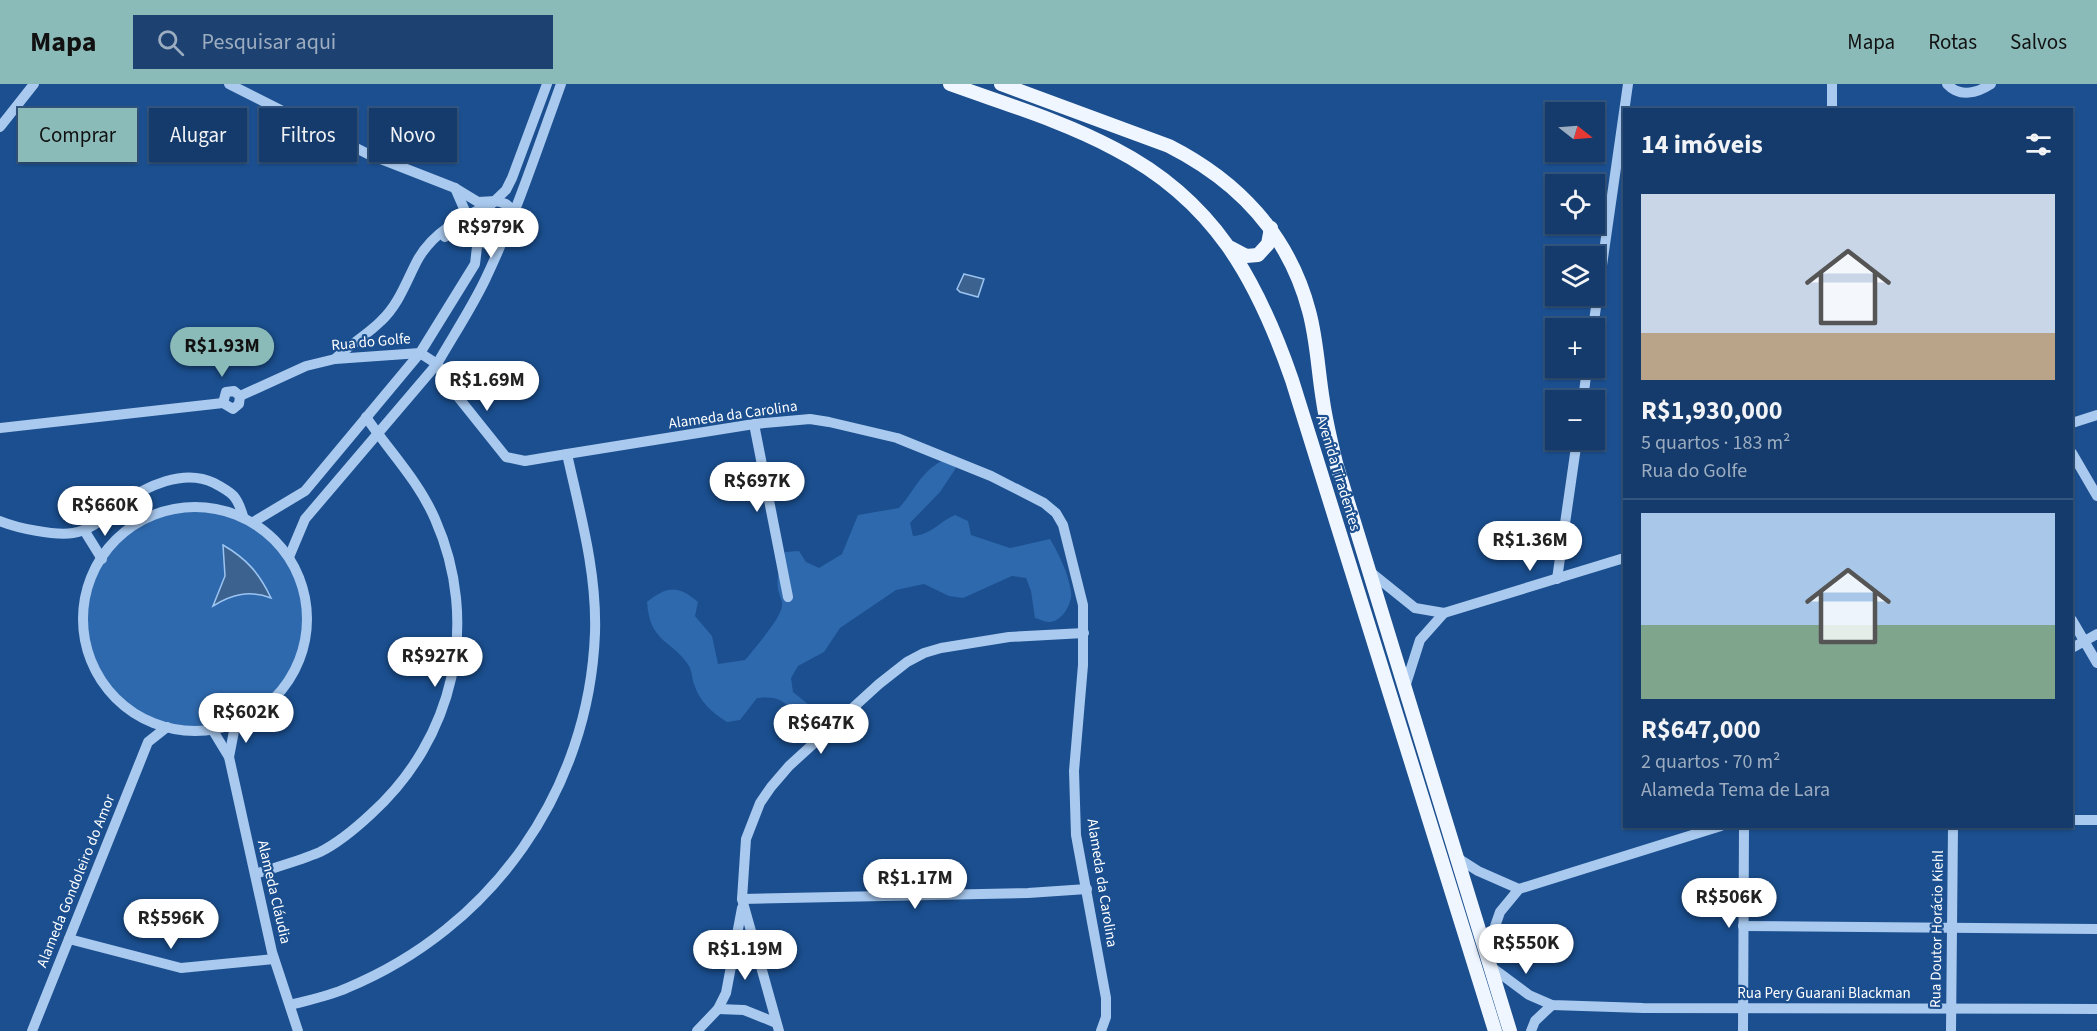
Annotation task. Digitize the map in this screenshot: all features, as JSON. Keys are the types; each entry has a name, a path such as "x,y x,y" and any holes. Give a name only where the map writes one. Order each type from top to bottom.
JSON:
{"main road":[{"name":"Avenida Tiradentes","path":"950,84 1115,148 1190,201 1231,248 1263,302 1292,380 1495,1031"},
{"name":"Avenida Tiradentes","path":"1001,84 1169,146 1189,156 1242,195 1271,228 1283,246 1304,294 1334,453 1510,1031"},
{"path":"1231,248 1246,256 1258,255 1268,244 1271,228"}],"street":[{"path":"0,127 34,84"},
{"path":"229,84 368,154 455,188 478,202 497,201 506,204 514,211"},
{"path":"255,521 305,491 420,352 475,264 484,211 497,201 512,178 547,84"},
{"path":"289,557 305,519 437,364 484,282 514,211 561,84"},
{"path":"1625,108 1628,84"},
{"path":"1832,84 1832,108"},
{"path":"1947,84 1958,92 1967,94 1991,84"},
{"path":"1594,318 1623,119"},
{"path":"455,188 479,241"},
{"path":"334,359 382,320 403,291 417,260 434,236 467,215 497,201"},
{"path":"429,244 461,229 470,230 479,241 491,245 502,241"},
{"name":"Rua do Golfe","path":"0,428 223,403 226,392 234,391 240,396 306,366 334,359 420,352 437,364 450,387 506,457 525,462 567,454"},
{"path":"2073,423 2097,415"},
{"path":"255,874 320,852 343,838 388,799 427,747 448,692 457,644 458,618 454,582 446,547 419,486 366,417"},
{"name":"Alameda da Carolina","path":"567,454 754,424 810,420 869,429 991,476 1044,503 1056,513 1068,542 1083,604 1084,633 1074,771 1076,835 1106,999 1106,1017 1101,1031"},
{"path":"754,424 788,597"},
{"path":"1557,579 1576,450"},
{"path":"290,1005 345,989 401,962 452,926 493,889 516,860 558,787 583,715 593,665 595,632 590,559 567,454"},
{"path":"2073,455 2097,496"},
{"path":"0,521 15,526 71,534 105,519 141,491 191,476 212,482 231,492 238,499 243,516"},
{"path":"201,506 255,521 276,538 289,557 303,589 307,623 300,657 283,688 258,712 235,726 212,729 191,731 167,727 143,718 124,707 101,681 86,648 83,613 90,578 108,548 134,524 166,510 201,506"},
{"path":"84,530 102,559"},
{"path":"1369,571 1415,608 1444,614 1623,558"},
{"path":"1404,687 1420,640 1444,614"},
{"path":"2073,622 2097,663"},
{"path":"697,1031 718,1009 731,976 742,903 746,839 760,803 797,758 907,662 924,653 949,646 1009,637 1084,633"},
{"path":"2073,647 2097,634"},
{"path":"143,718 148,742"},
{"path":"229,757 235,726"},
{"name":"Alameda Gondoleiro do Amor","path":"32,1031 148,742 167,727"},
{"path":"212,729 229,757"},
{"name":"Alameda Cláudia","path":"229,757 274,958 298,1031"},
{"path":"2073,820 2097,820"},
{"path":"1488,959 1500,912 1519,889 1715,828"},
{"path":"1743,1031 1744,828"},
{"name":"Rua Doutor Horácio Kiehl","path":"1951,1031 1953,828"},
{"path":"1456,857 1478,871 1519,889"},
{"path":"742,903 1087,889"},
{"path":"742,903 777,1026"},
{"path":"1743,926 2097,929"},
{"path":"69,939 181,968 274,958"},
{"name":"Rua Pery Guarani Blackman","path":"1488,959 1529,995 1552,1005 2097,1009"},
{"path":"1531,1031 1535,1021 1552,1005"},
{"path":"718,1009 744,1010 777,1026"}],"shaded area":[{"path":"964,274 984,279 978,297 957,289"},
{"path":"946,459 956,468 940,492 910,523 913,536 930,531 955,515 968,521 971,535 1010,548 1050,539 1068,577 1071,596 1066,611 1054,621 1035,618 1031,591 1026,578 1012,576 963,598 949,596 924,584 896,590 840,628 824,652 798,666 791,678 793,692 815,710 806,720 781,700 775,698 757,698 740,720 727,722 711,710 696,690 689,666 652,626 647,602 667,590 678,590 691,596 698,602 695,616 712,636 718,664 745,660 767,633 780,611 782,604 778,579 785,552 799,551 806,562 819,568 842,554 858,515 899,508 925,474"},
{"path":"195,511 216,513 246,524 271,543 290,568 301,598 303,619 301,640 290,670 271,695 246,714 216,725 195,727 174,725 144,714 119,695 100,670 89,640 87,619 89,598 100,568 119,543 144,524 174,513"},
{"path":"223,545 252,567 271,598 248,594 227,599 213,606 225,576"}]}
